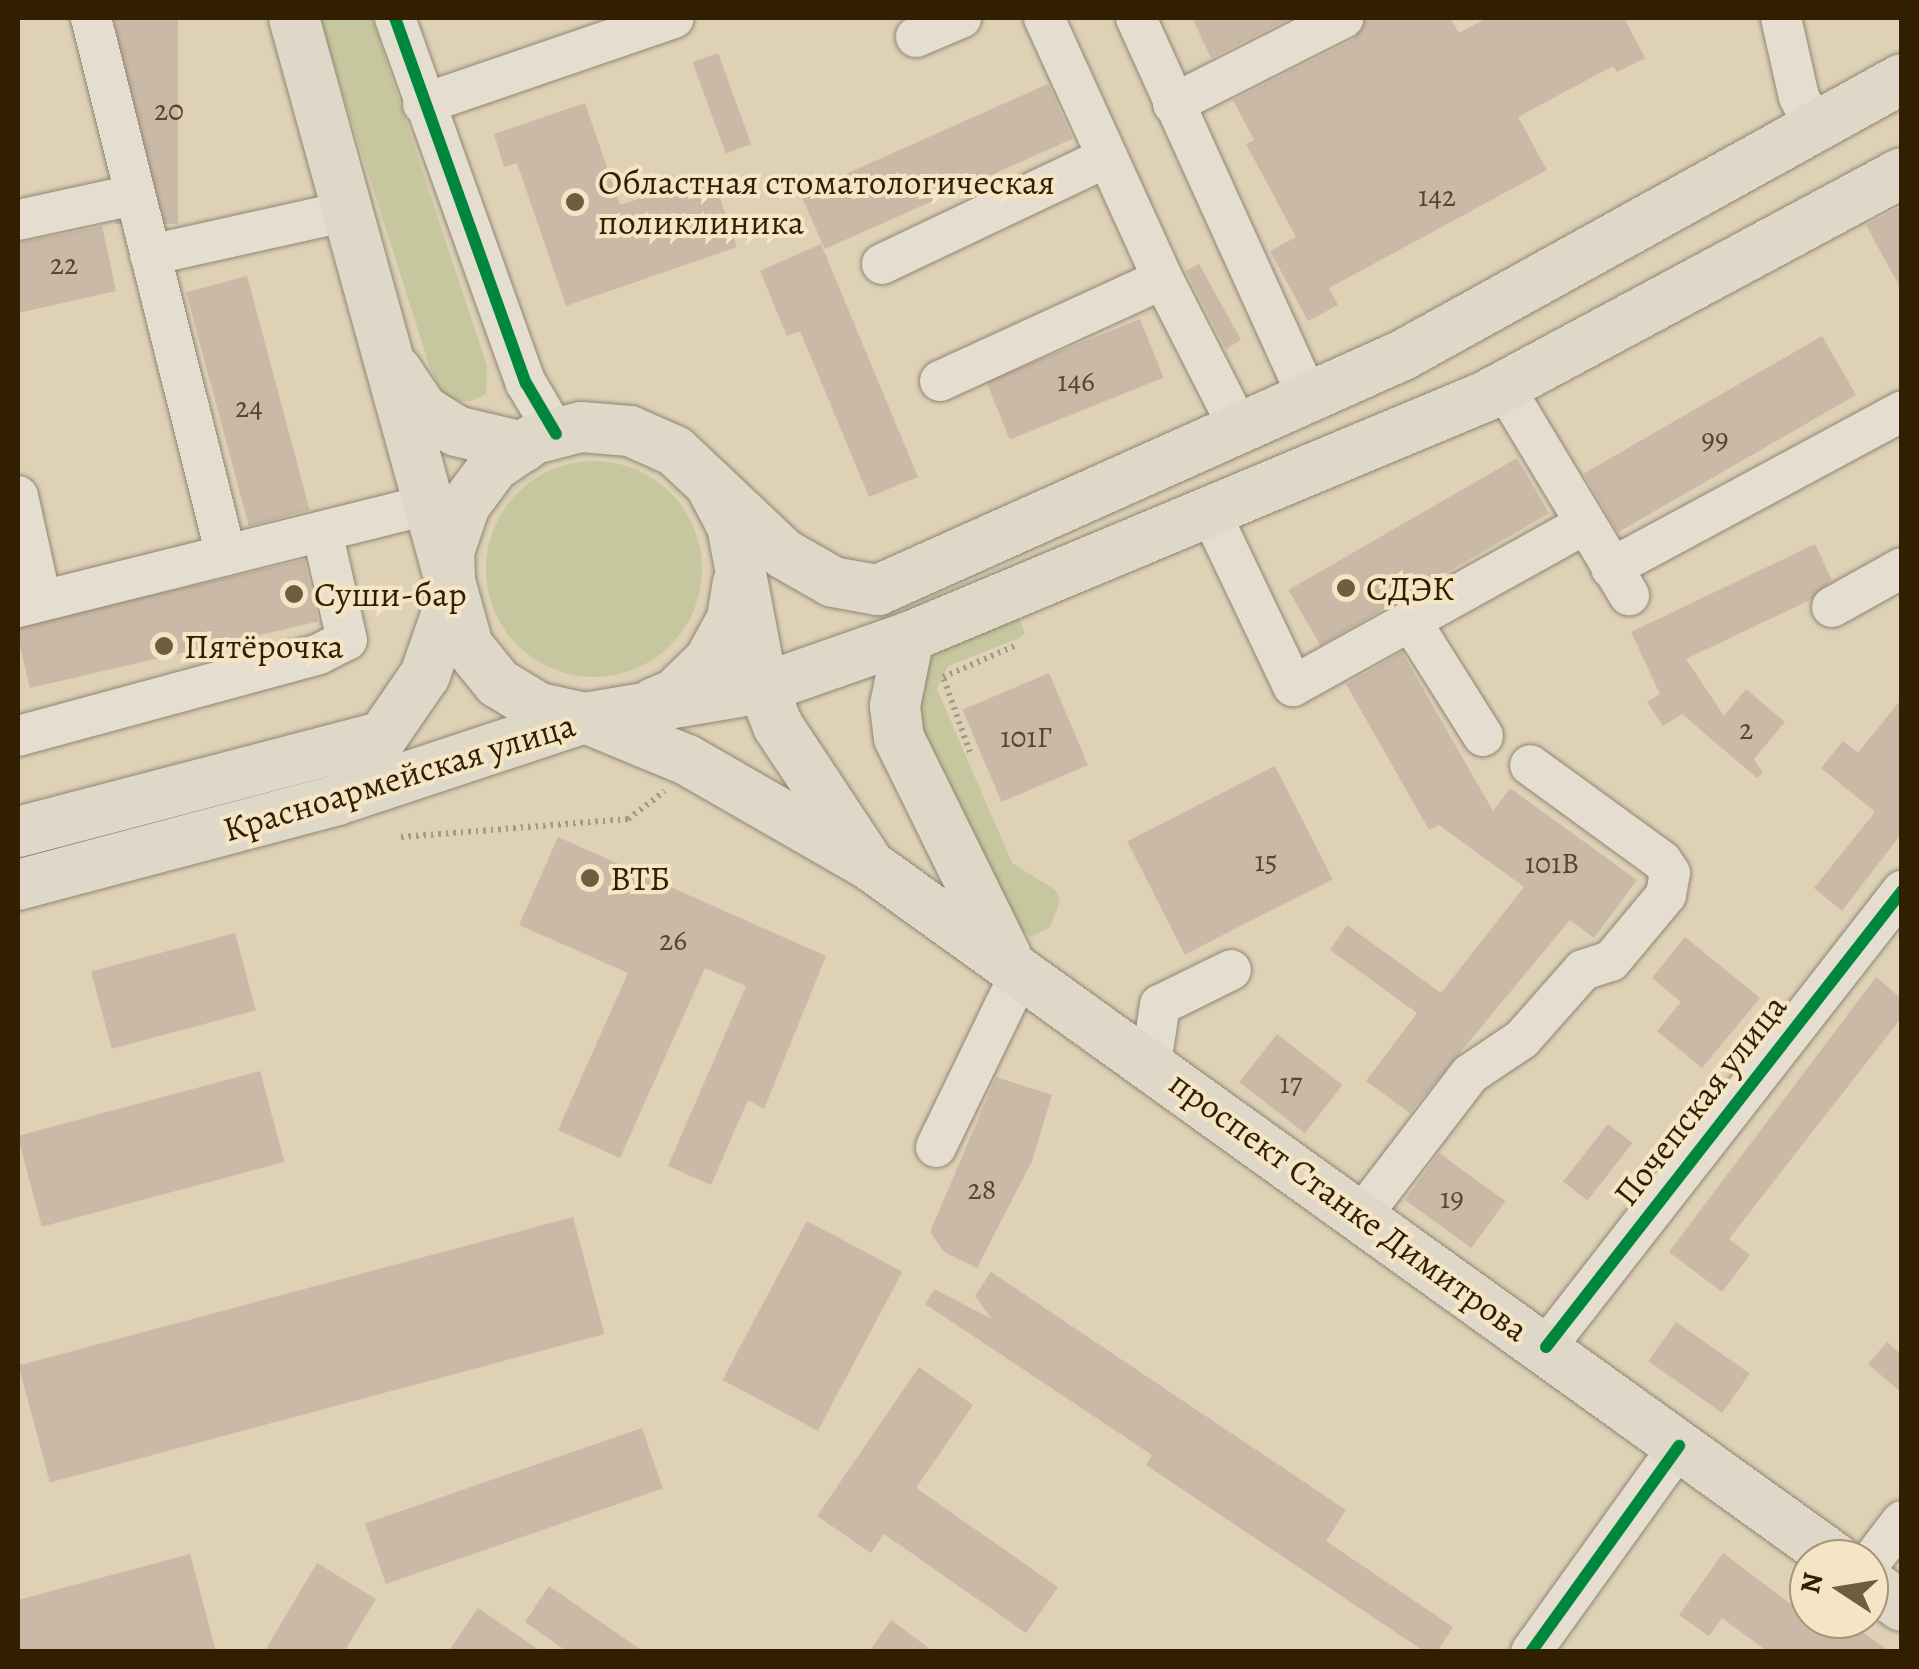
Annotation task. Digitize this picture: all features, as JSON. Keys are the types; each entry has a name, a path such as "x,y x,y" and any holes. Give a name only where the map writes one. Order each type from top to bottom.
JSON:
{"main road":[{"path":"294,18 389,358 451,600 468,646 498,683 539,708 608,716 763,688 909,637 1210,512 1504,387 1902,173"},
{"path":"451,600 450,552 465,505 494,466 540,440 581,427 630,431 674,451 784,554 834,582 878,590 1403,355 1902,79"},
{"path":"389,358 423,410 456,431 540,440"},
{"path":"710,484 732,526 763,688 778,726 872,866"},
{"path":"608,716 675,694 709,661 732,620 740,573"},
{"name":"Красноармейская улица","path":"18,832 383,736 426,675 451,600"},
{"name":"проспект Станке Димитрова","path":"909,637 895,706 899,738 1015,965"},
{"name":"Красноармейская улица","path":"18,885 337,800 608,716 872,866"},
{"name":"проспект Станке Димитрова","path":"872,866 1015,965 1808,1539"}],"street":[{"path":"91,18 226,555"},
{"path":"395,18 526,383 540,440"},
{"path":"424,104 673,18"},
{"path":"916,38 962,18"},
{"path":"1044,18 1162,279 1239,428"},
{"path":"1136,18 1308,398"},
{"path":"1174,104 1343,18"},
{"path":"1781,18 1800,98 1814,126"},
{"path":"882,264 1108,158"},
{"path":"18,220 134,195"},
{"path":"150,255 348,212"},
{"path":"940,381 1162,279"},
{"path":"1504,387 1620,581 1902,412"},
{"path":"18,496 29,604 427,505"},
{"path":"1210,512 1292,686 1585,524"},
{"path":"18,736 319,654 346,640 322,532"},
{"path":"1832,607 1902,568"},
{"path":"1410,620 1483,736"},
{"path":"1362,1216 1470,1074 1522,1038 1583,970 1611,960 1666,895 1670,873 1662,860 1530,765"},
{"name":"Почепская улица","path":"1546,1347 1902,891"},
{"path":"936,1148 1015,965"},
{"path":"1151,1063 1160,1005 1230,970"},
{"path":"1531,1652 1679,1446"}],"path":[{"path":"970,752 943,677 1017,645"},
{"path":"401,837 628,819 674,784"}],"green space":[{"path":"319,18 372,18 487,366 486,394 471,401 446,401 429,365"},
{"path":"594,461 635,469 671,492 694,528 702,569 694,610 671,646 635,669 594,677 553,669 517,646 494,610 486,569 494,528 517,492 553,469"},
{"path":"1019,618 1025,633 948,666 937,689 1012,863 1055,890 1060,901 1050,927 1031,937 1010,920 920,729 914,663 936,640"}],"building":[{"path":"115,18 178,18 178,224 115,224"},
{"path":"1192,18 1291,18 1211,58"},
{"path":"1366,18 1450,18 1459,33 1487,18 1624,18 1645,58 1617,72 1613,66 1518,117 1547,170 1329,288 1338,305 1308,321 1270,251 1296,237 1246,144 1254,140 1233,100 1354,39"},
{"path":"718,53 751,144 726,153 693,62"},
{"path":"1048,84 1072,139 825,249 800,194"},
{"name":"Областная стоматологическая поликлиника","path":"585,103 620,205 712,175 737,247 566,306 517,163 504,167 494,134"},
{"path":"1902,206 1902,291 1866,225"},
{"path":"102,226 116,291 18,313 18,243"},
{"path":"821,244 918,477 869,497 800,331 787,336 760,271"},
{"path":"1199,264 1241,340 1226,349 1186,271"},
{"path":"247,276 310,510 249,526 186,292"},
{"path":"1140,319 1164,377 1010,440 986,381"},
{"path":"1822,336 1856,395 1618,532 1584,474"},
{"path":"1517,458 1549,513 1320,645 1288,590"},
{"path":"1815,544 1832,580 1810,600 1686,659 1724,716 1746,689 1785,722 1754,759 1763,773 1757,778 1682,714 1663,726 1647,702 1660,694 1631,632"},
{"path":"304,560 318,621 30,688 18,626"},
{"path":"1402,652 1493,811 1510,788 1637,880 1594,938 1570,920 1410,1113 1366,1081 1417,1013 1330,950 1347,925 1441,993 1524,887 1439,825 1429,830 1346,684"},
{"path":"1049,673 1088,765 1002,802 962,710"},
{"path":"1902,698 1902,833 1842,911 1814,888 1875,812 1821,768 1843,741 1858,753"},
{"path":"1275,766 1333,879 1185,955 1127,841"},
{"path":"558,837 826,956 764,1109 748,1100 711,1185 668,1166 746,986 705,968 620,1158 558,1130 628,973 519,925"},
{"path":"235,933 256,1010 112,1049 91,972"},
{"path":"1685,937 1760,998 1702,1068 1657,1031 1681,1002 1652,978"},
{"path":"1876,977 1902,999 1902,1017 1729,1239 1750,1255 1722,1292 1669,1252"},
{"path":"1277,1034 1342,1085 1305,1133 1239,1082"},
{"path":"260,1071 284,1162 42,1227 18,1136"},
{"path":"996,1077 1052,1095 1032,1161 977,1268 944,1252 930,1232"},
{"path":"1608,1124 1632,1143 1587,1201 1563,1182"},
{"path":"1439,1153 1505,1201 1471,1248 1405,1200"},
{"path":"573,1217 604,1334 50,1482 19,1366"},
{"path":"807,1221 902,1272 818,1431 722,1380"},
{"path":"991,1272 1346,1510 1326,1541 1453,1627 1437,1652 1425,1652 1146,1465 1152,1455 925,1304 934,1289 992,1319 975,1296"},
{"path":"1676,1322 1750,1374 1722,1413 1648,1361"},
{"path":"1887,1342 1902,1355 1902,1393 1868,1364"},
{"path":"919,1367 973,1405 916,1488 1058,1587 1026,1633 884,1534 871,1553 817,1516"},
{"path":"642,1428 663,1489 386,1584 365,1523"},
{"path":"1723,1553 1789,1603 1789,1639 1872,1639 1890,1652 1768,1652 1722,1618 1709,1636 1679,1615"},
{"path":"190,1554 216,1652 18,1652 18,1600"},
{"path":"317,1563 376,1599 344,1652 264,1652"},
{"path":"549,1586 644,1652 568,1652 525,1622"},
{"path":"478,1608 542,1652 448,1652"},
{"path":"891,1620 934,1652 869,1652"}],"cycle path":[{"path":"395,18 526,383 556,434"},
{"path":"1546,1347 1902,891"},
{"path":"1531,1652 1679,1446"}],"place":[{"name":"Областная стоматологическая поликлиника","path":"575,202"},
{"name":"СДЭК","path":"1346,588"},
{"name":"Суши-бар","path":"294,594"},
{"name":"Пятёрочка","path":"164,646"},
{"name":"ВТБ","path":"590,878"}]}
